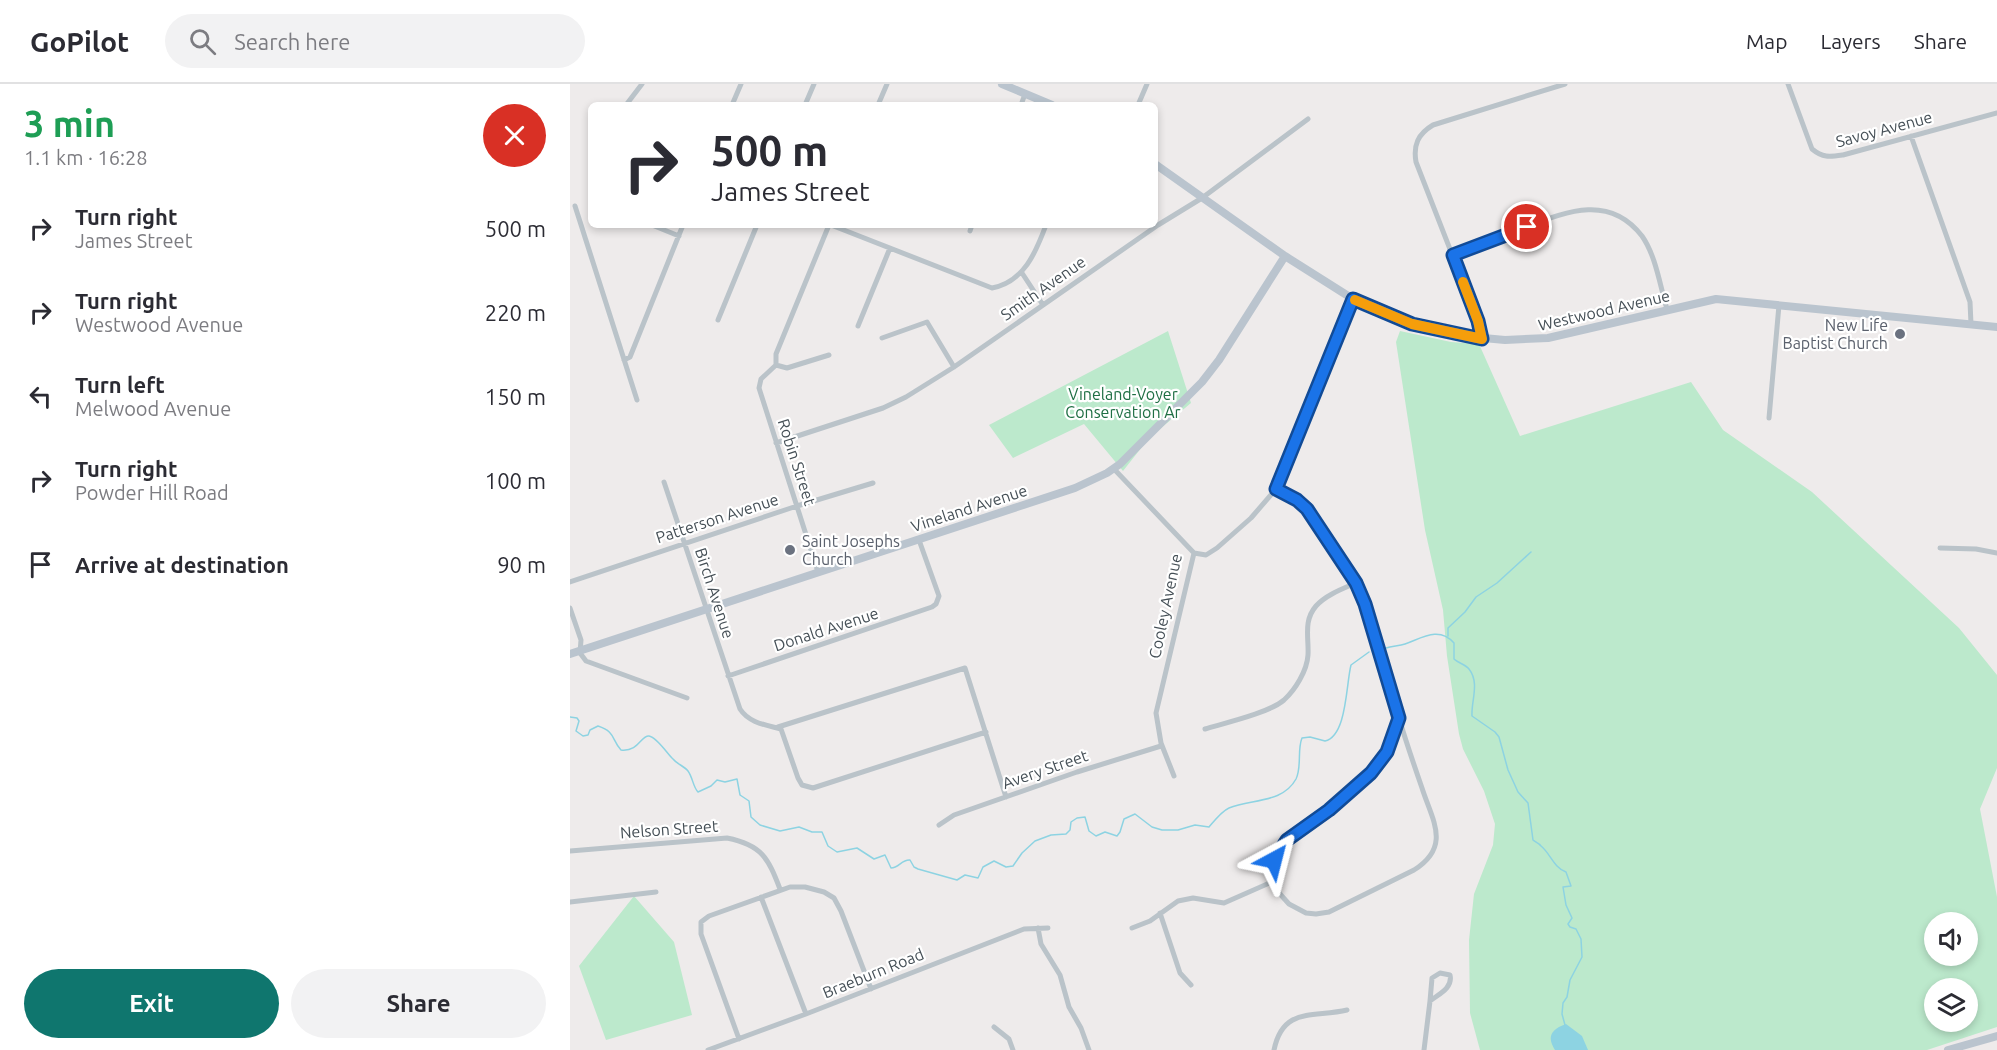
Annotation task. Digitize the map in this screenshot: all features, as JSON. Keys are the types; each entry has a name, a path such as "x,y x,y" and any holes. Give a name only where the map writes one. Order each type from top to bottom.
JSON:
{"street":[{"path":"628,102 642,84"},
{"path":"733,102 741,84"},
{"path":"806,102 814,84"},
{"path":"879,102 887,84"},
{"path":"1002,84 1045,102"},
{"path":"1139,102 1147,84"},
{"path":"1482,339 1478,321 1416,162 1415,146 1422,132 1433,125 1564,84"},
{"name":"Savoy Avenue","path":"1788,84 1812,149 1827,157 1843,155 1997,112"},
{"path":"1022,102 1025,94"},
{"name":"Smith Avenue","path":"1158,225 1203,198 1308,119"},
{"path":"1911,136 1970,302 1971,324"},
{"name":"Westwood Avenue","path":"1158,166 1285,256 1353,299 1412,324 1482,339 1548,338 1716,299 1997,327"},
{"path":"575,206 637,400"},
{"path":"1453,255 1564,212 1585,209 1607,212 1628,222 1642,237 1651,255 1667,309"},
{"path":"659,228 679,236"},
{"path":"624,360 630,356 682,228"},
{"path":"718,320 756,228"},
{"path":"829,228 776,354 776,365 787,368 829,355"},
{"path":"838,228 988,288 1000,286 1022,273 1033,257 1045,228"},
{"name":"Smith Avenue","path":"776,443 884,408 901,400 954,367 1154,228"},
{"path":"858,326 890,248"},
{"name":"Vineland Avenue","path":"570,654 1075,488 1114,469 1213,369 1285,256"},
{"path":"1022,273 1043,304"},
{"path":"1194,553 1206,555 1217,548 1251,518 1276,489 1353,299"},
{"path":"1769,418 1779,305"},
{"path":"882,338 927,322 954,367"},
{"name":"Robin Street","path":"776,365 762,377 759,383 818,572"},
{"name":"Cooley Avenue","path":"1114,469 1194,553 1158,702 1156,722 1161,746 1174,776"},
{"name":"Birch Avenue","path":"664,482 742,712 754,721 775,728"},
{"name":"Patterson Avenue","path":"570,582 873,483"},
{"path":"1276,489 1297,500 1307,509 1356,583 1365,604 1424,793 1436,822 1435,844 1427,859 1404,875 1329,912 1306,913 1289,904 1280,894 1274,881 1274,860 1283,844 1336,804 1371,773 1387,752 1399,718"},
{"name":"Donald Avenue","path":"728,676 932,608 939,600 939,592 919,540"},
{"path":"1940,548 1976,549 1997,553"},
{"path":"1205,729 1280,703 1290,694 1307,660 1307,627 1312,611 1325,597 1356,583"},
{"path":"570,608 581,640 580,650 584,659 592,664 687,698"},
{"path":"775,728 965,668 1006,797"},
{"path":"775,728 783,732 798,778 804,786 813,788 986,732"},
{"name":"Avery Street","path":"939,825 954,815 1077,772 1161,746"},
{"name":"Nelson Street","path":"570,851 727,838 742,842 761,853 770,863 780,889"},
{"path":"1132,928 1150,921 1175,903 1187,899 1228,902 1274,881"},
{"path":"739,1039 700,926 702,921 709,916 780,889 805,886 820,890 834,898 871,989"},
{"path":"570,902 656,892"},
{"path":"761,897 806,1014"},
{"path":"1160,913 1180,973 1191,985"},
{"path":"1038,928 1041,944 1060,975 1069,1007 1081,1028 1089,1050"},
{"name":"Braeburn Road","path":"713,1049 1024,929 1048,928"},
{"path":"1424,1050 1432,978 1440,973 1450,975 1450,985 1430,1001"},
{"path":"1274,1050 1280,1034 1293,1019 1310,1014 1347,1010"},
{"path":"994,1027 1009,1039 1013,1050"},
{"path":"1948,1050 1997,1036"}],"green space":[{"name":"Vineland-Voyer Conservation Ar","path":"1168,331 1191,403 1149,438 1123,471 1084,424 1013,458 989,425"},
{"path":"1400,331 1451,342 1479,344 1520,436 1691,382 1723,430 1812,492 1959,628 1997,675 1997,768 1980,809 1997,897 1997,1027 1927,1050 1480,1050 1470,1013 1469,940 1474,894 1493,845 1495,824 1484,791 1463,749 1459,734 1447,656 1443,610 1425,530 1396,342"},
{"path":"634,896 674,942 692,1015 606,1040 579,966"}],"water":[{"path":"1566,1024 1582,1036 1588,1050 1555,1050 1551,1041 1552,1034 1557,1028"}],"waterway":[{"path":"1448,636 1448,628 1465,612 1476,597 1497,583 1531,552"},
{"path":"1386,648 1430,635 1442,635 1454,643 1454,659 1467,667 1472,674 1475,686 1472,716 1499,737 1508,770 1518,792 1528,803 1533,840 1544,849 1558,867 1566,872 1571,886 1563,887 1566,905 1572,918 1568,924 1576,929 1581,939 1582,957 1570,980 1567,997 1563,1003 1562,1014 1565,1025"},
{"path":"570,717 577,718 579,721 576,731 583,736 588,735 590,730 598,726 608,731 621,750 632,749 646,736 652,737 688,771 698,792 711,786 717,780 725,782 737,779 740,795 749,801 751,817 760,825 780,831 799,827 812,832 822,832 828,846 837,852 857,848 874,859 885,855 891,868 910,860 918,869 957,880 965,875 978,878 983,867 994,861 1006,867 1013,866 1022,853 1035,841 1051,835 1066,834 1070,830 1071,822 1077,818 1085,817 1089,831 1096,836 1105,832 1117,836 1124,819 1135,814 1152,827 1162,830 1178,830 1195,825 1209,827 1229,808 1266,799 1283,792 1290,787 1298,774 1302,738 1310,737 1325,741 1338,730 1342,720 1351,665 1369,652"}],"slow traffic":[{"path":"1355,300 1412,324 1445,333 1482,339 1481,330 1463,282"}],"place":[{"name":"New Life Baptist Church","path":"1900,334"},
{"name":"Saint Josephs Church","path":"790,550"}],"route":[{"path":"1274,860 1277,852 1287,840 1329,810 1371,773 1384,758 1393,740 1399,718 1365,604 1356,583 1307,509 1297,500 1276,489 1353,299 1386,315 1412,324 1445,333 1482,339 1478,321 1453,255 1527,227"}]}
